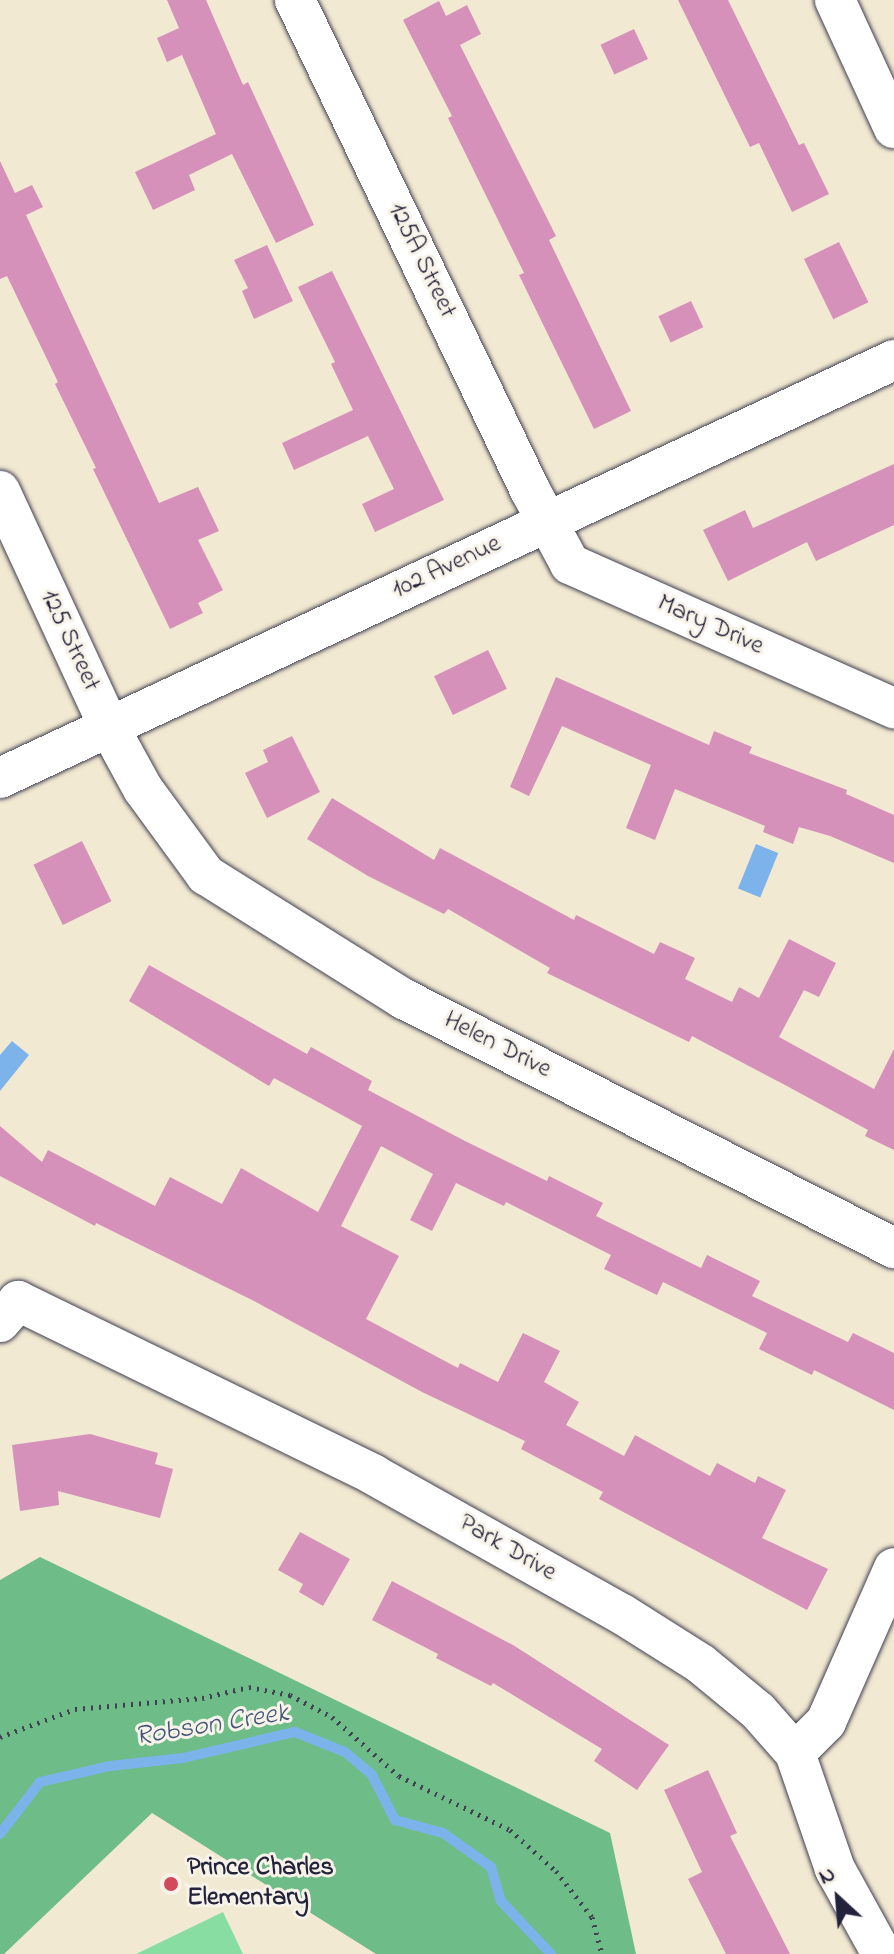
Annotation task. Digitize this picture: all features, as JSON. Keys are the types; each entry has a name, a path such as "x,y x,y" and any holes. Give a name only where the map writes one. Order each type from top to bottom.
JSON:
{"street":[{"name":"125A Street","path":"295,0 546,522"},
{"path":"835,0 894,128"},
{"name":"102 Avenue","path":"0,778 894,360"},
{"name":"125 Street","path":"0,491 109,727 143,789"},
{"name":"Mary Drive","path":"546,522 570,564 894,708"},
{"name":"Helen Drive","path":"143,789 206,875 404,999 894,1248"},
{"name":"Park Drive","path":"6,1304 374,1475 683,1651 758,1711 795,1753 845,1891 882,1954"},
{"path":"795,1753 826,1722 894,1568"}],"path":[{"path":"0,1737 75,1709 202,1698 249,1687 290,1695 332,1717 399,1776 510,1830 556,1871 592,1917 602,1954"}],"green space":[{"path":"40,1557 610,1833 636,1954 376,1954 152,1813 4,1954 0,1954 0,1580"},
{"path":"223,1912 243,1954 136,1954"}],"water":[{"path":"756,844 778,853 760,897 738,889"},
{"path":"12,1041 29,1055 0,1091 0,1055"}],"building":[{"path":"167,0 206,0 243,85 248,82 314,225 276,243 232,154 189,175 195,190 153,210 135,172 216,134 182,55 167,62 157,38 179,28"},
{"path":"678,0 728,0 799,145 804,143 829,194 792,212 759,143 750,147"},
{"path":"439,1 446,16 467,5 481,34 460,45 556,236 549,240 631,411 594,429 519,275 524,273 448,118 452,116 403,20"},
{"path":"634,29 648,59 614,75 600,45"},
{"path":"0,161 15,193 32,185 43,207 26,215 159,503 198,487 219,531 198,540 223,590 198,603 203,613 170,629 93,469 96,468 55,384 58,382 7,276 0,279"},
{"path":"839,242 868,302 833,319 804,259"},
{"path":"267,245 293,301 254,319 242,291 248,288 234,260"},
{"path":"332,271 444,500 375,532 362,504 394,489 368,436 294,470 282,443 353,410 331,364 335,362 298,287"},
{"path":"691,301 703,327 671,342 658,316"},
{"path":"894,464 894,525 816,561 807,542 728,581 703,530 745,510 753,528"},
{"path":"488,650 507,689 453,715 434,676"},
{"path":"556,677 709,745 714,731 752,747 749,753 847,790 846,794 894,815 894,863 830,836 799,827 793,844 763,832 765,826 675,789 655,840 626,828 651,765 562,726 529,796 510,787"},
{"path":"292,736 320,792 267,818 245,773 268,762 263,750"},
{"path":"332,798 434,860 440,848 574,920 576,915 654,954 660,942 695,958 685,979 732,1002 739,987 759,998 789,939 836,963 819,997 804,990 779,1037 874,1089 894,1049 894,1150 865,1136 868,1130 785,1085 692,1036 689,1042 547,973 550,968 448,909 444,914 368,876 307,839"},
{"path":"82,841 111,901 63,925 33,865"},
{"path":"149,965 307,1054 311,1047 372,1081 368,1090 465,1141 547,1181 549,1176 603,1203 596,1216 701,1268 707,1255 760,1281 752,1296 848,1342 853,1333 894,1353 894,1410 814,1370 812,1375 759,1349 767,1333 663,1282 657,1295 604,1269 611,1255 506,1202 504,1206 456,1183 432,1231 410,1220 433,1174 381,1146 341,1226 399,1256 366,1319 458,1368 460,1363 498,1382 523,1333 560,1351 544,1382 579,1402 566,1425 624,1456 635,1435 710,1476 717,1463 755,1483 758,1476 786,1490 762,1538 828,1569 807,1610 599,1499 603,1492 521,1449 525,1441 422,1392 254,1301 96,1223 95,1226 0,1176 0,1126 42,1162 48,1150 155,1206 170,1177 222,1204 241,1168 318,1212 362,1126 274,1078 269,1086 129,1001"},
{"path":"90,1434 158,1453 155,1464 173,1469 160,1518 58,1491 59,1505 20,1511 12,1445"},
{"path":"300,1532 350,1559 323,1606 299,1592 303,1584 278,1570"},
{"path":"392,1581 513,1645 669,1745 637,1790 594,1761 602,1749 493,1683 491,1686 436,1658 438,1654 372,1620"},
{"path":"708,1770 737,1833 730,1836 790,1954 726,1954 688,1879 702,1872 664,1790"}],"waterway":[{"name":"Robson Creek","path":"0,1834 40,1782 110,1766 183,1758 295,1732 345,1752 372,1775 395,1820 443,1833 491,1867 501,1901 551,1954"}],"place":[{"name":"Prince Charles Elementary","path":"171,1884"}]}
